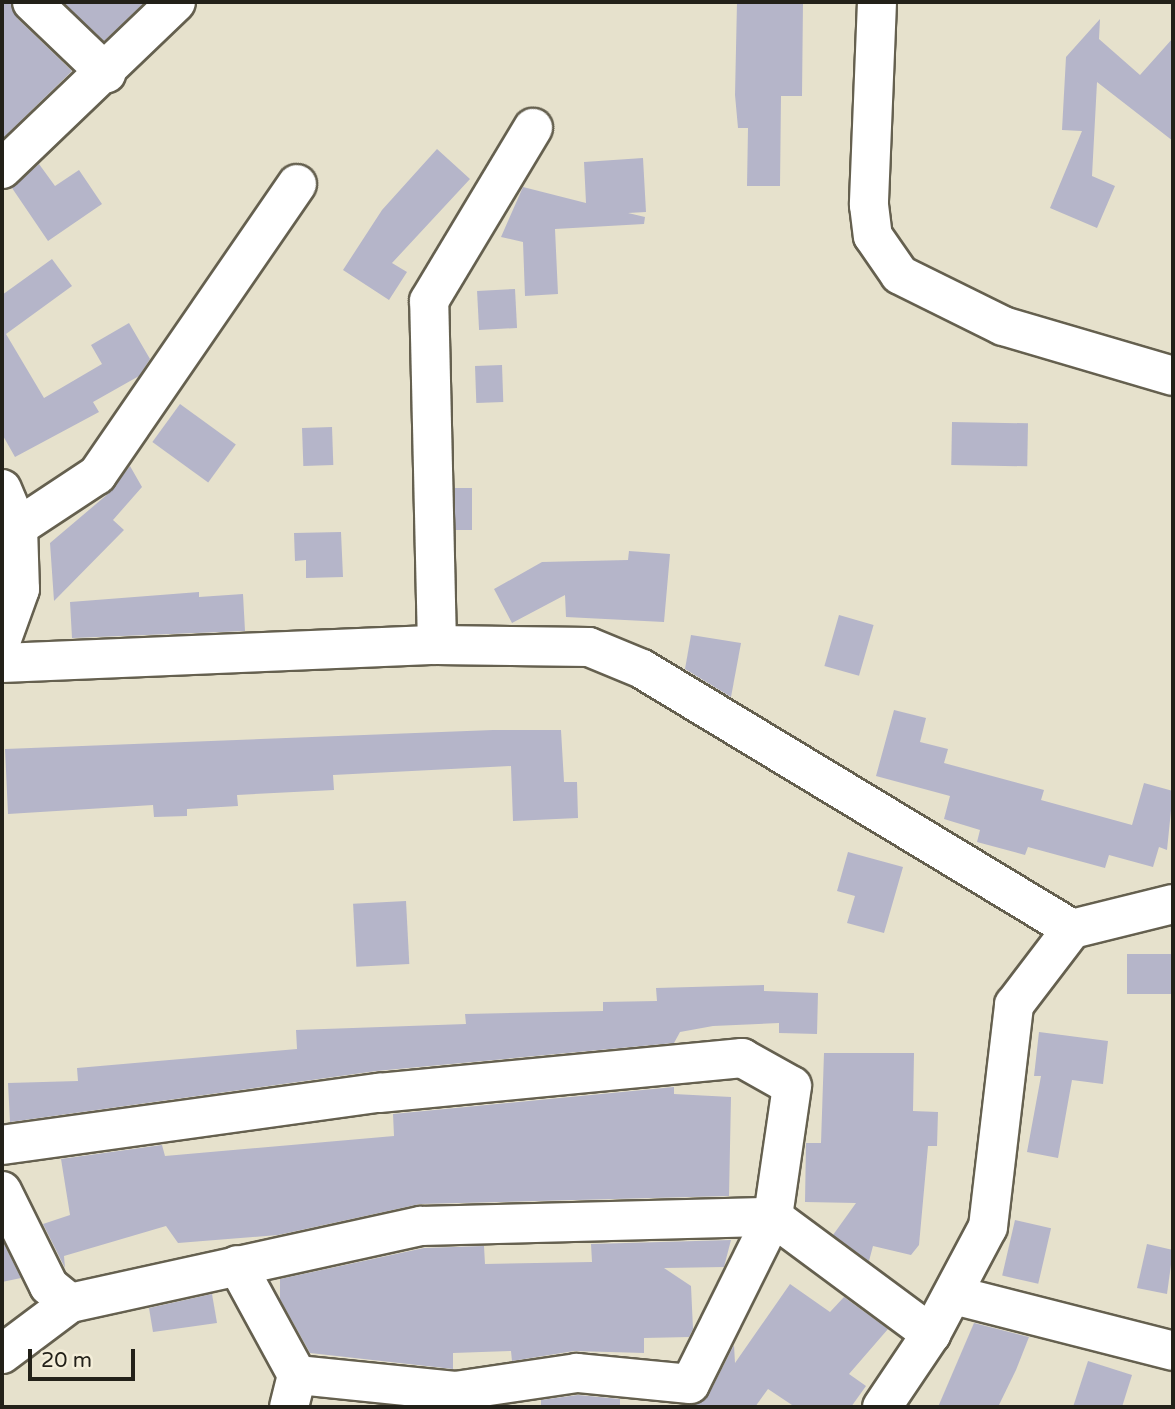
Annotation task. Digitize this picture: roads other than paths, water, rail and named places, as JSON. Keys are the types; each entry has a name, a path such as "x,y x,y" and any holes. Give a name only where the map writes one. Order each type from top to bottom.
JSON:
{"street":[{"path":"32,2 106,73"},
{"path":"2,169 106,73 176,2"},
{"path":"877,2 869,205 873,236 900,275 1003,326 1173,376"},
{"path":"437,645 429,301 533,128"},
{"path":"18,527 97,475 297,184"},
{"path":"2,489 18,527 20,589 2,639"},
{"path":"2,663 437,645 589,647 642,669 1072,929"},
{"path":"882,1407 931,1335 988,1227 1014,1005 1072,929 1173,904"},
{"path":"2,1145 379,1093 742,1058 792,1086 773,1217 683,1396 577,1373 456,1391 293,1391 237,1265"},
{"path":"2,1191 49,1286 70,1303"},
{"path":"2,1354 70,1303 421,1226 773,1217 931,1335"},
{"path":"954,1295 1173,1351"}]}
